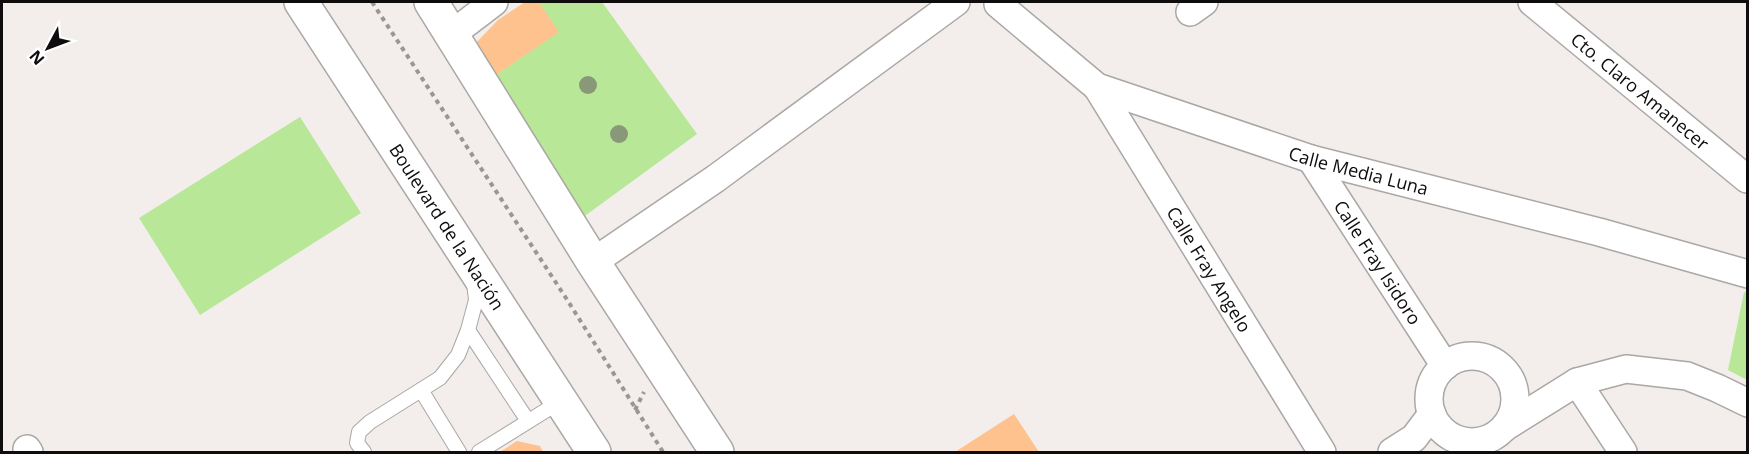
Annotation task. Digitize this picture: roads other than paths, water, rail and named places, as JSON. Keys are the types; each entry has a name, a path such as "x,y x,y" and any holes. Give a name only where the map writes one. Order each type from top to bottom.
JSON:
{"main road":[{"name":"Boulevard de la Nación","path":"301,2 594,453"},
{"path":"431,2 593,262 717,453"}],"street":[{"path":"452,34 494,2"},
{"path":"593,262 715,179 956,2"},
{"name":"Cto. Claro Amanecer","path":"1532,2 1747,179"},
{"name":"Calle Media Luna","path":"998,4 1097,87 1311,159 1599,232 1748,274"},
{"name":"Calle Fray Angelo","path":"1097,87 1322,453"},
{"name":"Calle Fray Isidoro","path":"1311,159 1445,366"},
{"path":"1505,427 1513,413 1515,398 1512,382 1502,369 1490,360 1474,356 1459,358 1445,366 1436,376 1430,388 1429,401 1432,414 1439,426 1468,447 1492,438 1505,427 1577,382 1626,369 1687,376 1748,403"},
{"path":"1577,382 1623,453"},
{"path":"1392,453 1414,438 1432,414"}],"lane":[{"path":"364,453 357,443 359,432 370,422 440,378 458,354 468,330 476,300 473,266"},
{"path":"468,330 528,421"},
{"path":"421,390 459,453"},
{"path":"478,453 561,401"}]}
